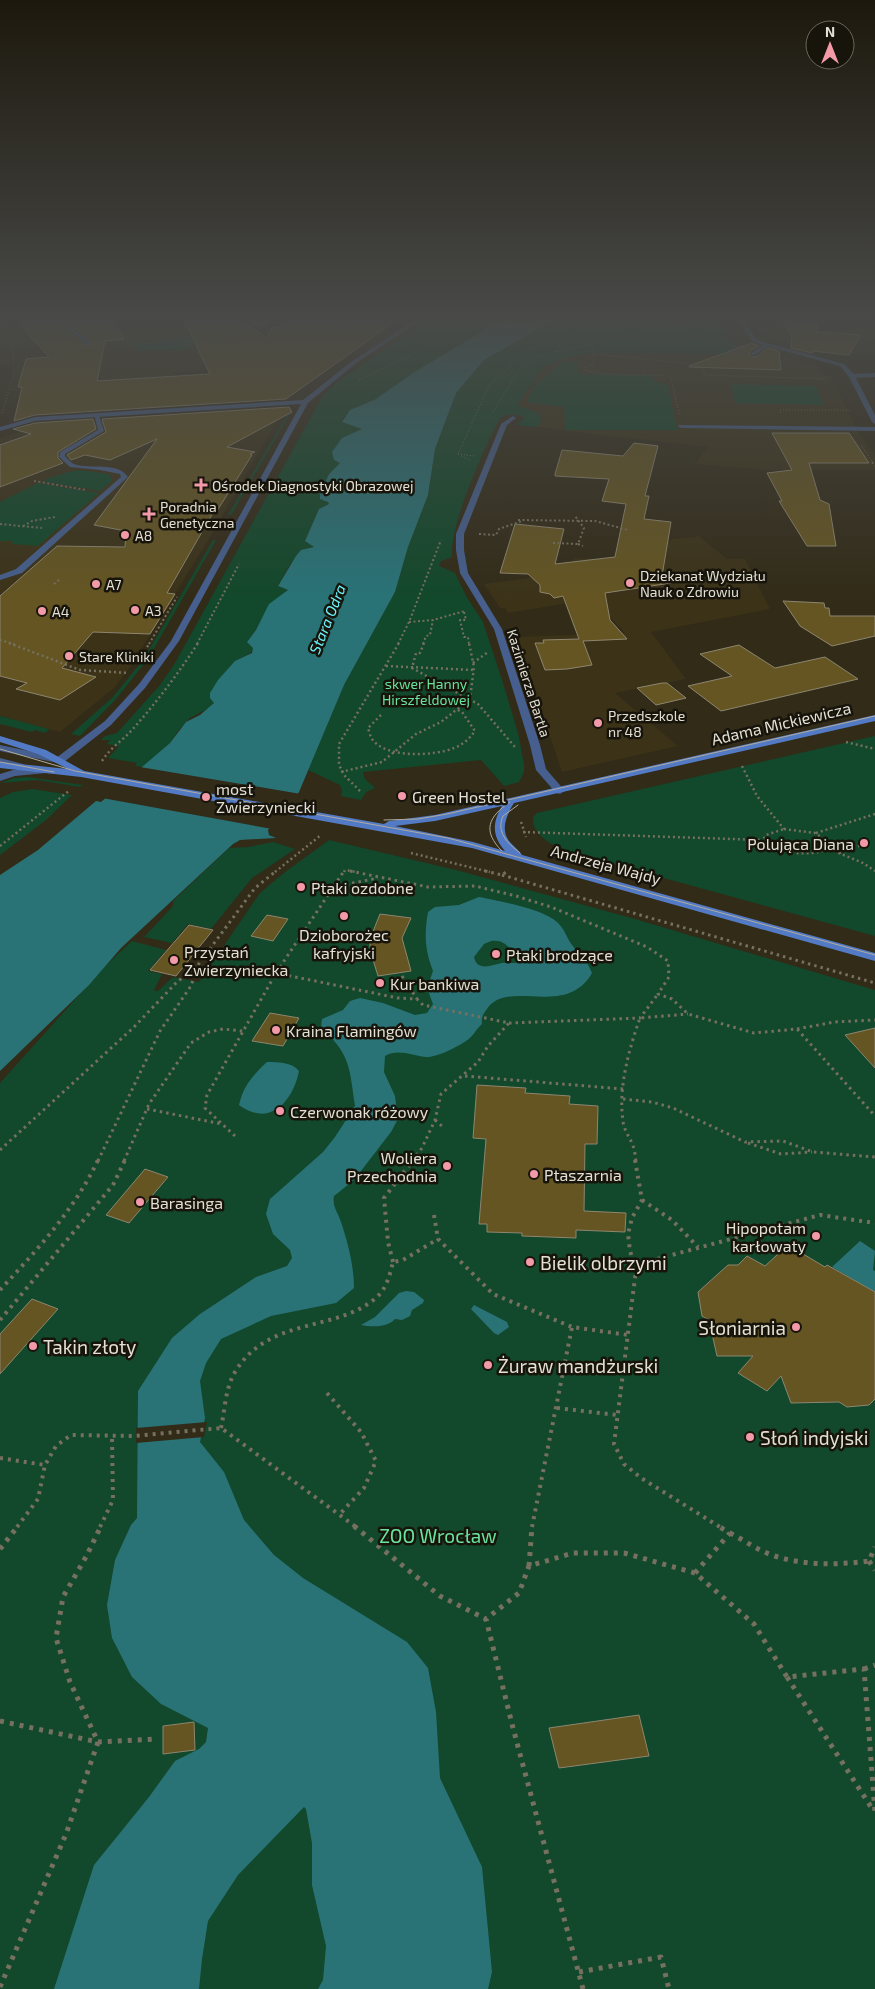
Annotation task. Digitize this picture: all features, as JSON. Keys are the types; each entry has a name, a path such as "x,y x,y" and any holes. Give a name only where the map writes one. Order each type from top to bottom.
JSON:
{"main road":[{"name":"Adama Mickiewicza","path":"371,825 435,818 875,718"},
{"path":"0,738 45,753 86,776"},
{"path":"0,765 86,776"},
{"name":"Andrzeja Wajdy","path":"86,776 441,838 519,857 875,957"},
{"path":"510,801 499,822 500,835 507,846 519,857"}],"street":[{"path":"0,429 35,419 131,413"},
{"path":"60,760 108,722 142,686 174,641 299,413"},
{"name":"Kazimierza Bartla","path":"512,418 504,424 460,534 460,550 464,573 498,629 535,744 541,770 560,791"},
{"path":"0,778 13,773 42,771"}],"lane":[{"path":"0,578 19,571 125,477 122,472 72,466 62,457 62,453 101,431 96,415"},
{"path":"681,426 875,429"},
{"path":"0,748 60,760"},
{"path":"0,761 42,771"}],"path":[{"path":"458,454 477,413"},
{"path":"678,413 681,426"},
{"path":"854,413 863,429"},
{"path":"861,444 875,466"},
{"path":"458,454 474,456"},
{"path":"458,454 472,461"},
{"path":"34,481 106,493"},
{"path":"575,516 580,520 584,528 578,544"},
{"path":"518,520 580,520 607,523 618,526 620,529 628,530"},
{"path":"475,534 496,535 499,529 523,520"},
{"path":"0,524 65,531"},
{"path":"552,543 578,544 583,546"},
{"path":"105,764 102,762 109,750 130,732 176,677 198,642 241,560"},
{"path":"54,584 60,579"},
{"path":"145,650 178,596"},
{"path":"409,622 433,620 485,608"},
{"path":"340,772 382,762 416,734 440,722 470,699 474,670 468,637 464,637 460,620 466,620 464,612"},
{"path":"412,668 416,653 420,653 426,636 430,635 433,620"},
{"path":"0,640 21,646 76,669 130,673 128,676"},
{"path":"386,666 474,670"},
{"path":"412,668 478,704 516,747"},
{"path":"381,715 368,728 368,734 378,745 396,752 418,754 441,752 465,742 473,736 475,731 462,712 456,708"},
{"path":"840,740 875,749"},
{"path":"739,764 745,768 757,796 784,829"},
{"path":"0,846 71,789"},
{"path":"763,840 766,835 784,829 815,833 875,814"},
{"path":"318,832 323,833"},
{"path":"523,832 763,840 770,846 785,851 822,853 829,849"},
{"path":"815,833 828,842 829,849"},
{"path":"0,1150 134,1027 176,983 198,965 255,888 316,840"},
{"path":"839,853 862,845"},
{"path":"829,849 875,871"},
{"path":"409,852 502,875 875,983"},
{"path":"235,1136 205,1108 207,1095 276,973 345,870 428,887 475,886 516,896 551,907 647,947 668,961 669,977 640,1018 626,1063 623,1089 624,1129 627,1140 633,1145 642,1200 632,1216 628,1249 636,1270 616,1415 614,1444 624,1464 641,1478 730,1533 771,1554 806,1563 831,1565 869,1562"},
{"path":"502,875 506,872"},
{"path":"332,887 380,877"},
{"path":"684,933 688,928"},
{"path":"0,1290 37,1250 76,1200 160,1031 191,986 198,965"},
{"path":"276,973 398,998 417,999"},
{"path":"402,976 423,1005 484,1016 509,1023 640,1018 688,1014 754,1033 797,1029 834,1022 875,1020"},
{"path":"658,994 672,998 688,1014"},
{"path":"222,1428 228,1390 234,1373 246,1357 279,1335 362,1309 386,1289 391,1276 393,1262 388,1242 384,1198 422,1148 435,1120 441,1094 464,1076 509,1023"},
{"path":"0,1320 113,1185 147,1110 192,1043 209,1032 223,1029 242,1031"},
{"path":"797,1029 875,1116"},
{"path":"464,1076 623,1089"},
{"path":"623,1099 652,1102 673,1108 745,1142 780,1154 813,1152 875,1157"},
{"path":"147,1110 223,1124"},
{"path":"435,1120 443,1127"},
{"path":"745,1142 783,1141 813,1152"},
{"path":"642,1200 662,1211 698,1247"},
{"path":"434,1215 438,1239 493,1294 572,1327 628,1335"},
{"path":"636,1270 656,1259 820,1215 875,1223"},
{"path":"393,1262 412,1256 438,1239"},
{"path":"486,1619 519,1593 530,1566 530,1538 572,1327"},
{"path":"327,1393 361,1432 376,1461 364,1488 340,1514"},
{"path":"557,1408 616,1415"},
{"path":"0,1549 38,1499 45,1465 56,1446 71,1436 133,1436 222,1428 340,1514 440,1596 486,1619 513,1728 583,1989"},
{"path":"0,1987 66,1834 98,1742 70,1682 56,1638 63,1597 87,1555 113,1500 112,1437"},
{"path":"0,1458 45,1465"},
{"path":"695,1573 730,1533"},
{"path":"869,1562 875,1547"},
{"path":"530,1566 572,1553 624,1553 695,1573 754,1624 874,1811"},
{"path":"869,1562 875,1570"},
{"path":"787,1677 875,1665"},
{"path":"864,1668 874,1811"},
{"path":"0,1720 98,1742 156,1739"},
{"path":"579,1972 661,1957 669,1989"}],"shaded area":[{"path":"538,413 849,413 875,457 875,470 763,470 695,464 708,447 537,427 541,421"},
{"path":"168,416 279,417 211,535 131,666 114,688 60,732 0,716 0,438 43,425"},
{"path":"699,536 727,559 745,559 770,609 651,632 686,679 615,693 678,746 562,772 516,637 625,633 594,599 508,613 505,608 500,608 484,584 580,571 573,558 597,559 644,552 673,539"}],"green space":[{"path":"288,413 290,413 231,515 228,515"},
{"path":"313,413 348,413 343,419 362,429 334,458 335,461 341,463 329,474 320,494 329,504 319,509 305,541 314,547 306,550 296,558 278,585 288,590 262,618 247,642 253,647 253,651 230,666 214,703 209,708 190,718 170,743 143,767 135,766 137,763 108,758 119,746 107,744 110,740 101,740 105,736 117,733 160,685 175,663"},
{"name":"skwer Hanny Hirszfeldowej","path":"449,413 538,413 541,421 537,427 516,425 524,419 524,417 518,415 500,418 485,448 462,507 456,526 452,557 441,561 439,566 455,573 466,596 483,622 518,733 524,772 519,782 504,786 481,760 363,772 365,779 375,788 366,792 361,800 341,796 340,785 308,770 344,685 395,592 408,547 428,495 435,449"},
{"path":"564,413 674,413 677,430 565,430"},
{"path":"81,470 108,474 112,481 100,491 45,482 44,480 68,472"},
{"path":"38,483 99,493 38,546 12,544 13,541 0,541 0,502"},
{"path":"213,540 216,540 148,659 116,699 80,736 71,734 112,698 143,660"},
{"path":"0,716 49,729 45,733 35,730 32,732 0,724"},
{"path":"875,736 875,936 579,855 544,839 534,826 533,817 537,813"},
{"path":"28,777 83,785 80,787 38,780 0,783 14,778"},
{"path":"32,789 72,795 46,820 0,855 0,798 13,792"},
{"name":"ZOO Wrocław","path":"329,840 460,871 635,919 875,990 875,1989 0,1989 0,1083 107,964 132,941 166,950 148,971 162,974 154,990 158,991 173,977 199,982 260,893"},
{"path":"273,842 295,849 252,878 211,929 188,924 172,943 144,937 173,906 173,901 229,848 248,847"}],"water":[{"name":"Stara Odra","path":"348,413 449,413 435,449 428,495 408,547 395,592 344,685 299,792 268,830 269,835 276,838 240,840 233,844 121,948 89,985 0,1071 0,875 38,850 96,801 101,802 170,743 186,722 200,715 214,703 210,698 210,693 218,680 235,661 252,653 253,648 247,642 256,630 269,604 288,590 278,586 301,550 314,547 305,541 319,509 329,504 320,499 320,494 329,474 340,463 334,460 332,452 342,438 362,429 342,422"},
{"path":"479,897 520,906 550,917 562,927 570,942 586,961 592,973 581,986 567,994 508,997 496,1000 483,1014 482,1024 471,1037 442,1054 427,1057 395,1053 385,1056 384,1072 395,1096 398,1119 391,1132 354,1180 334,1196 335,1206 350,1255 354,1288 336,1303 271,1316 221,1339 206,1363 200,1381 205,1418 200,1442 224,1472 244,1520 274,1555 303,1578 407,1642 428,1668 436,1712 440,1778 482,1867 492,1972 488,1989 318,1989 323,1980 326,1946 312,1885 312,1843 306,1809 304,1807 238,1875 208,1921 199,1989 54,1989 94,1865 149,1797 175,1761 199,1749 206,1742 208,1728 161,1704 132,1677 112,1638 107,1605 115,1560 131,1525 137,1518 138,1391 172,1338 200,1314 256,1277 287,1266 292,1258 290,1250 273,1234 266,1214 270,1199 323,1152 355,1106 347,1062 338,1046 321,1027 322,1019 343,1010 350,1001 360,998 383,1003 415,1015 427,1013 433,1004 427,988 433,971 426,942 428,912 435,907 459,905","holes":["496,941 506,945 518,956 518,962 490,966 478,965 474,957 484,944"]},
{"path":"267,1062 284,1063 293,1066 299,1071 296,1082 286,1101 278,1108 261,1114 239,1105 249,1081"},
{"path":"860,1241 875,1251 873,1270 875,1271 875,1292 832,1267"},
{"path":"406,1291 414,1292 424,1300 423,1303 412,1310 410,1316 402,1320 395,1319 383,1325 361,1325 375,1317 399,1293"},
{"path":"474,1305 507,1322 509,1327 498,1335 494,1333 471,1309"}],"pier":[{"name":"most Zwierzyniecki","path":"140,767 301,794 272,829 102,798"},
{"path":"207,1422 204,1437 136,1443 136,1428"}],"building":[{"path":"16,413 69,413 35,415 14,421"},
{"path":"198,413 290,413 227,447 255,452 250,454 252,455 217,511 214,511 167,593 175,594 150,634 93,632 62,668 96,677 60,700 16,689 27,683 0,676 0,596 57,546 125,547 126,531 94,525 157,439 110,460 85,455 71,460 67,455 106,432 102,419"},
{"path":"93,419 96,429 58,452 58,458 63,463 0,487 0,445 31,434 13,429 35,423"},
{"path":"772,433 849,433 869,463 809,463 820,500 829,504 836,546 807,546 779,501 782,501 767,473 792,470"},
{"path":"634,443 658,446 645,496 649,496 644,519 671,522 662,576 671,583 605,593 610,620 627,639 583,641 592,665 545,670 535,643 544,643 543,640 579,639 563,596 554,598 550,594 540,592 540,585 528,574 500,573 515,524 564,529 555,564 615,557 626,504 602,501 609,479 555,476 555,474 562,450 623,456"},
{"path":"783,601 824,603 825,608 829,608 830,616 875,616 875,636 832,646 800,626"},
{"path":"739,645 775,668 825,657 858,679 721,711 688,686 732,676 700,654"},
{"path":"667,683 686,698 656,705 637,688"},
{"path":"380,914 411,918 402,938 411,971 378,976 370,950 370,939"},
{"path":"267,915 288,919 273,941 251,936"},
{"name":"Przystań Zwierzyniecka","path":"189,925 213,930 176,976 150,970"},
{"name":"Kraina Flamingów","path":"270,1013 299,1018 283,1046 252,1041"},
{"path":"875,1028 875,1068 845,1035"},
{"name":"Ptaszarnia","path":"477,1085 526,1088 525,1093 570,1096 569,1104 598,1106 597,1144 585,1144 584,1211 626,1213 625,1232 576,1230 576,1238 522,1236 522,1233 487,1232 487,1224 479,1224 486,1139 473,1138"},
{"path":"145,1169 168,1177 129,1223 106,1215"},
{"name":"Słoniarnia","path":"788,1245 825,1267 827,1265 875,1292 875,1399 869,1405 847,1407 839,1402 791,1403 781,1376 767,1391 738,1373 753,1356 717,1356 709,1320 702,1316 698,1292 728,1265 738,1265 747,1256 765,1266"},
{"path":"32,1299 58,1309 0,1374 0,1334"},
{"path":"639,1715 649,1756 559,1768 549,1728"},
{"path":"194,1722 195,1750 163,1754 163,1726"}],"tram line":[{"path":"384,820 418,819 447,814 875,716"},
{"path":"0,749 75,771 448,838 875,955"},
{"path":"0,762 54,772"},
{"path":"502,851 492,837 490,825 497,813 510,802"},
{"path":"518,805 503,816 501,827 504,837 520,853"}],"place":[{"name":"Ośrodek Diagnostyki Obrazowej","path":"201,485"},
{"name":"Poradnia Genetyczna","path":"149,514"},
{"name":"A8","path":"125,535"},
{"name":"Dziekanat Wydziału Nauk o Zdrowiu","path":"630,583"},
{"name":"A7","path":"96,584"},
{"name":"A3","path":"135,610"},
{"name":"A4","path":"42,611"},
{"name":"Stare Kliniki","path":"69,656"},
{"name":"Przedszkole nr 48","path":"598,723"},
{"name":"Green Hostel","path":"402,796"},
{"name":"most Zwierzyniecki","path":"206,797"},
{"name":"Polująca Diana","path":"864,843"},
{"name":"Ptaki ozdobne","path":"301,887"},
{"name":"Dzioborożec kafryjski","path":"344,916"},
{"name":"Ptaki brodzące","path":"496,954"},
{"name":"Przystań Zwierzyniecka","path":"174,960"},
{"name":"Kur bankiwa","path":"380,983"},
{"name":"Kraina Flamingów","path":"276,1030"},
{"name":"Czerwonak różowy","path":"280,1111"},
{"name":"Woliera Przechodnia","path":"447,1166"},
{"name":"Ptaszarnia","path":"534,1174"},
{"name":"Barasinga","path":"140,1202"},
{"name":"Hipopotam karłowaty","path":"816,1236"},
{"name":"Bielik olbrzymi","path":"530,1262"},
{"name":"Słoniarnia","path":"796,1327"},
{"name":"Takin złoty","path":"33,1346"},
{"name":"Żuraw mandżurski","path":"488,1365"},
{"name":"Słoń indyjski","path":"750,1437"}]}
